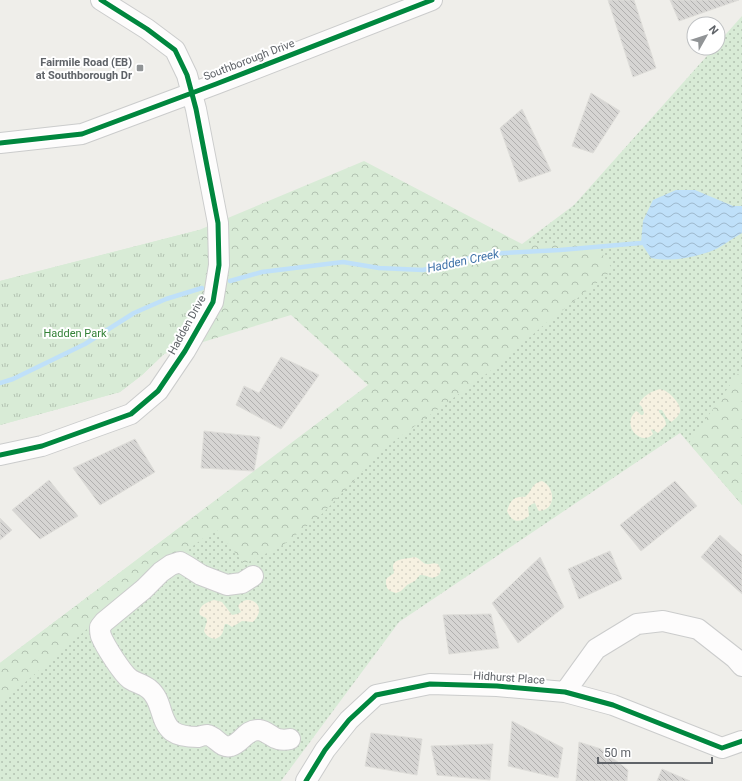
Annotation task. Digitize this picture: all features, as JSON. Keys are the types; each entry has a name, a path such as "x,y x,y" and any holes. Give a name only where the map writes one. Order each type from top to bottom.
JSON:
{"street":[{"name":"Hadden Drive","path":"0,455 42,446 131,414 158,391 185,351 214,302 219,265 218,223 192,93 187,75 175,50 147,29 101,0"},
{"name":"Southborough Drive","path":"0,142 82,134 432,0"},
{"path":"253,576 242,583 227,585 201,575 180,562 171,565 104,622 100,627 100,632 105,643 125,674 130,679 149,689 154,694 165,722 171,730 176,733 189,737 207,735 228,747 242,740 249,732 254,730 264,731 276,739 290,739"},
{"path":"565,692 596,649 637,624 663,621 698,629 735,658 742,666"},
{"name":"Hidhurst Place","path":"306,781 325,750 349,720 376,695 430,684 497,686 565,692 613,705 722,748 742,741"}],"green space":[{"path":"742,16 742,505 680,433 399,622 281,781 0,781 0,663 369,385 522,244 574,205 707,56 726,56 726,34"},
{"path":"364,161 522,244 595,243 613,270 545,324 489,372 386,447 323,513 282,546 244,564 216,529 148,579 0,704 0,663 368,385 291,315 164,354 142,375 120,392 0,425 0,281 199,230"},
{"name":"Hadden Park","path":"199,230 206,273 198,306 183,334 164,354 142,375 120,392 0,425 0,281"},
{"path":"742,368 742,505 689,443"}],"sand":[{"path":"660,389 666,391 672,396 679,406 680,412 671,422 662,410 659,410 665,419 666,425 658,433 652,429 653,434 643,438 634,433 631,428 630,423 632,417 636,411 643,415 644,413 642,407 639,404 640,401 646,395"},
{"path":"542,481 546,483 551,490 552,499 549,506 539,511 535,503 528,507 529,516 526,518 516,521 511,518 507,511 511,502 515,498 525,497 528,495 535,484"},
{"path":"414,557 425,564 438,564 441,570 439,575 432,578 420,575 415,581 407,585 401,591 396,593 390,591 387,588 386,580 394,573 394,563 399,560"},
{"path":"214,600 222,602 232,615 241,612 238,606 242,602 251,600 258,606 258,616 253,622 242,621 232,627 225,624 223,633 220,636 215,639 211,638 204,631 207,621 206,618 200,615 199,612 203,605"}],"water":[{"path":"676,190 695,190 733,206 742,206 742,233 718,248 688,258 666,260 651,258 641,243 643,221 653,200"}],"building":[{"path":"608,0 634,0 656,68 633,77"},
{"path":"670,0 739,0 693,16 686,16 686,19 679,21"},
{"path":"591,93 620,111 593,153 572,146"},
{"path":"522,109 551,171 519,182 500,128"},
{"path":"281,357 319,375 281,429 236,405 244,386 259,393"},
{"path":"204,431 260,437 254,471 201,468"},
{"path":"135,439 155,472 100,505 73,468"},
{"path":"49,480 78,516 40,539 12,510"},
{"path":"675,481 697,506 641,551 620,525"},
{"path":"0,518 12,530 0,540"},
{"path":"720,535 742,555 742,594 701,557"},
{"path":"610,551 622,579 579,599 568,569"},
{"path":"540,557 564,607 518,643 492,603"},
{"path":"491,614 499,648 449,654 443,615"},
{"path":"512,721 563,748 558,778 508,766"},
{"path":"371,733 422,739 417,775 365,766"},
{"path":"579,742 601,749 628,770 627,781 576,781"},
{"path":"493,744 490,780 437,775 431,746"},
{"path":"662,769 690,781 657,781"}],"waterway":[{"name":"Hadden Creek","path":"230,281 262,272 343,262 379,268 423,270 486,254 560,250 646,242"},
{"name":"Hadden Creek","path":"0,383 13,379 85,344 134,313 166,299 202,288"}],"cycle path":[{"path":"0,455 42,446 131,414 158,391 185,351 213,302 219,265 218,223 196,109 187,75 175,50 147,29 101,0"},
{"path":"0,143 82,134 216,84 432,0"},
{"path":"306,781 325,750 349,720 376,695 430,684 497,686 565,692 613,705 722,748 742,741"}],"place":[{"name":"Fairmile Road (EB) at Southborough Dr","path":"140,68"}]}
